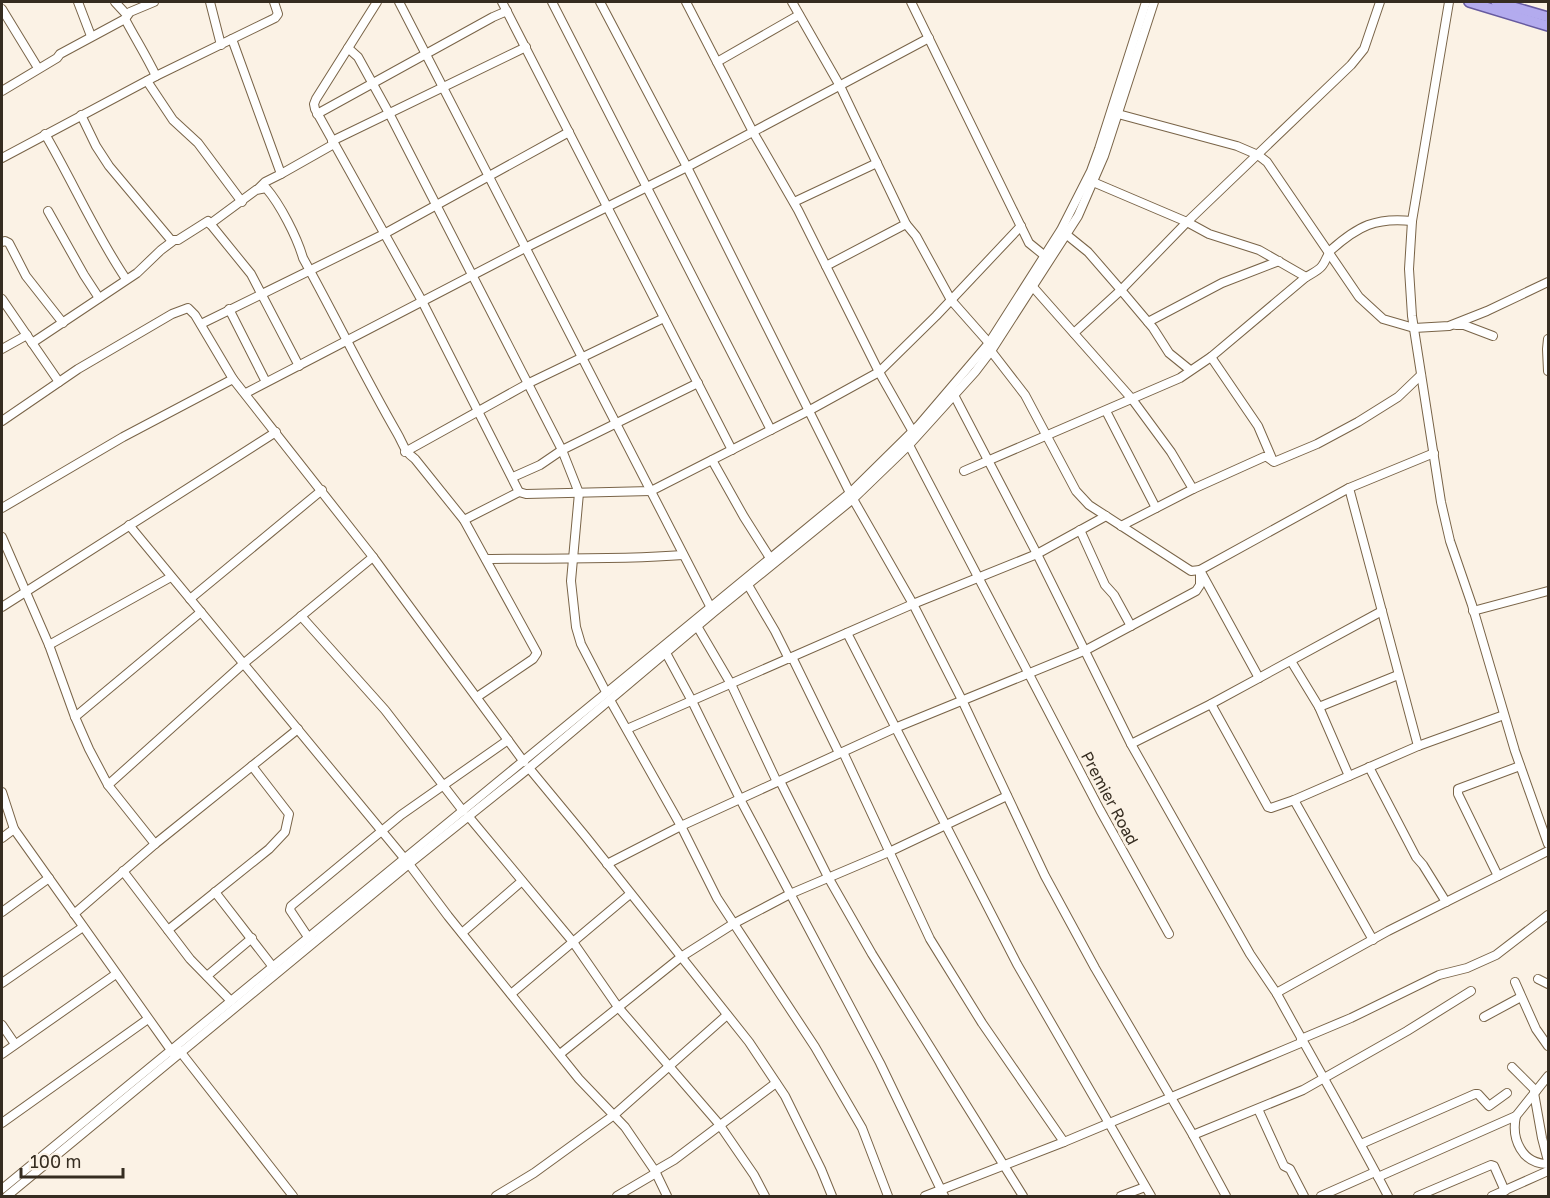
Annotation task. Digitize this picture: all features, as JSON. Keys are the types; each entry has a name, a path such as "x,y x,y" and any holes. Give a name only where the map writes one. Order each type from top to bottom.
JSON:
{"main road":[{"path":"1469,2 1548,19"},
{"path":"1496,2 1548,19"}],"street":[{"path":"78,2 91,36"},
{"path":"116,2 156,76"},
{"path":"2,91 91,36 96,36 152,2"},
{"path":"210,2 221,45"},
{"path":"2,158 156,76 275,18 278,14 274,2"},
{"path":"377,2 314,104 317,114 422,301 519,492"},
{"path":"399,2 710,606"},
{"path":"502,2 732,450"},
{"path":"552,2 771,430"},
{"path":"600,2 687,167 852,496 913,604 962,700 1045,876 1226,1197"},
{"path":"686,2 753,132 794,202 879,372 913,432"},
{"path":"792,2 840,86 906,224 916,236 951,300 990,347 1025,395 1076,491 1089,506 1191,571 1200,570 1348,488 1434,453"},
{"path":"911,2 1029,243 1045,256"},
{"path":"2,1190 176,1052 231,1001 308,938 527,765 710,606 852,496 990,347 1061,230 1091,171 1146,2"},
{"path":"608,696 666,653 852,496 909,445 954,395 1033,287 1067,235 1093,182 1118,114 1154,2"},
{"path":"1074,333 1351,65 1364,49 1380,2"},
{"path":"1449,2 1412,221 1409,279 1413,328 1441,502 1448,530 1504,715 1548,844"},
{"path":"2,9 38,68"},
{"path":"317,114 507,11"},
{"path":"717,62 798,15"},
{"path":"246,393 472,275 647,188 929,38"},
{"path":"232,39 281,174"},
{"path":"210,224 265,182 333,143 526,47"},
{"path":"348,48 358,57 437,205 562,450 579,493 571,581 576,627 581,644 681,826 717,898 815,1047 862,1128 888,1197"},
{"path":"147,81 173,120 198,144 242,201"},
{"path":"1118,114 1237,146 1258,154 1266,162 1359,297 1383,319 1413,328 1464,325 1493,336"},
{"path":"81,115 96,146 109,165 173,241"},
{"path":"201,324 384,234 569,132"},
{"path":"45,134 64,167 90,222 126,279"},
{"path":"794,202 877,163"},
{"path":"1093,182 1187,222 1209,234 1259,250 1306,277"},
{"path":"256,190 266,188 273,196 405,452 416,459 465,520 537,653 533,659 477,698"},
{"path":"48,211 99,298"},
{"path":"964,471 1174,381 1211,357 1321,267 1329,252 1359,230 1377,220 1412,221"},
{"path":"32,343 136,273 160,250 173,241 184,238 208,221 252,274 260,294 299,366"},
{"path":"826,267 906,224"},
{"path":"465,520 519,492 526,494 651,491 810,410 879,372 1021,226"},
{"path":"1067,235 1088,252 1121,290 1148,322 1168,353 1190,370"},
{"path":"2,242 9,243 26,276 63,323"},
{"path":"1148,322 1222,283 1279,261"},
{"path":"1449,326 1548,282"},
{"path":"1033,287 1132,399 1171,452 1193,489"},
{"path":"2,299 59,382"},
{"path":"2,421 59,382 172,314 188,308 201,324 233,379 374,557 527,765 749,1042 776,1083 816,1158 832,1197"},
{"path":"229,309 267,382"},
{"path":"405,452 528,383 664,318"},
{"path":"2,349 27,335"},
{"path":"1548,339 1548,371"},
{"path":"1211,357 1258,426 1274,462"},
{"path":"1274,462 1317,444 1358,422 1398,397 1420,375"},
{"path":"2,508 123,437 233,379"},
{"path":"513,477 540,465 562,450 698,384"},
{"path":"954,395 990,460 1131,744 1250,954 1277,994 1388,1197"},
{"path":"1106,411 1156,508"},
{"path":"2,607 276,432"},
{"name":"Premier Road","path":"909,445 1100,810 1169,934"},
{"path":"1121,526 1193,489 1264,457 1274,462"},
{"path":"712,460 770,558"},
{"path":"1348,488 1418,746"},
{"path":"190,599 322,490"},
{"path":"627,729 913,604 1037,554 1106,516"},
{"path":"129,525 406,861 579,1079 614,1115 639,1146 667,1197"},
{"path":"1080,530 1104,585 1114,595 1131,626"},
{"path":"2,537 49,645 89,749 108,785 155,844"},
{"path":"486,559 574,557 629,559 682,555"},
{"path":"108,785 243,664 374,557"},
{"path":"607,864 681,826 895,728 1086,650 1196,591 1200,585 1200,570"},
{"path":"1200,570 1259,678"},
{"path":"49,645 171,577"},
{"path":"748,585 841,753 930,939 982,1023 1064,1142"},
{"path":"1473,611 1548,591"},
{"path":"1131,744 1211,704 1382,611"},
{"path":"75,717 201,612"},
{"path":"301,616 385,710 466,814 573,942 618,1007 719,1124 754,1175 765,1197"},
{"path":"697,626 731,684 828,877 872,954 1023,1197"},
{"path":"847,633 1017,964 1150,1197"},
{"path":"666,653 880,1064 943,1193"},
{"path":"1291,661 1319,707 1349,776"},
{"path":"1319,707 1398,675"},
{"path":"1211,704 1268,807 1274,808 1418,746 1504,715"},
{"path":"74,914 155,844 298,729"},
{"path":"308,938 290,910 291,906 381,831 508,740"},
{"path":"168,930 269,849 285,832 289,814 252,766"},
{"path":"1498,876 1458,794 1458,789 1521,766"},
{"path":"1369,767 1416,857 1424,865 1446,902"},
{"path":"2,792 4,810 14,829 148,1019 293,1197"},
{"path":"560,1054 681,957 734,924 790,894 888,852 1007,796"},
{"path":"1294,800 1373,940"},
{"path":"2,838 14,829"},
{"path":"1277,994 1279,990 1373,940 1548,851"},
{"path":"7,1197 176,1052 406,861"},
{"path":"123,871 190,958 231,1001"},
{"path":"2,912 49,878"},
{"path":"462,933 522,881"},
{"path":"215,892 273,967"},
{"path":"511,994 630,894"},
{"path":"925,1197 943,1193 1170,1099 1302,1041 1439,975 1467,968 1496,956 1548,915"},
{"path":"2,983 83,927"},
{"path":"207,976 252,938"},
{"path":"2,1054 116,974"},
{"path":"1538,979 1548,984"},
{"path":"1515,982 1536,1029 1548,1046"},
{"path":"1193,1135 1303,1090 1322,1077 1407,1031 1471,991"},
{"path":"1484,1017 1521,997"},
{"path":"496,1197 534,1173 614,1115 727,1015"},
{"path":"2,1123 148,1019"},
{"path":"2,1025 15,1044"},
{"path":"1512,1067 1540,1089 1548,1167"},
{"path":"1321,1197 1516,1116 1540,1089 1548,1076"},
{"path":"617,1197 674,1160 776,1083"},
{"path":"1361,1144 1475,1094 1478,1094 1489,1106 1507,1093"},
{"path":"1258,1109 1284,1166 1290,1169 1304,1197"},
{"path":"1516,1116 1515,1138 1521,1150 1530,1159 1548,1167"},
{"path":"1418,1197 1491,1165 1494,1166 1504,1191"},
{"path":"1492,1197 1548,1167"},
{"path":"1121,1197 1145,1187"}]}
